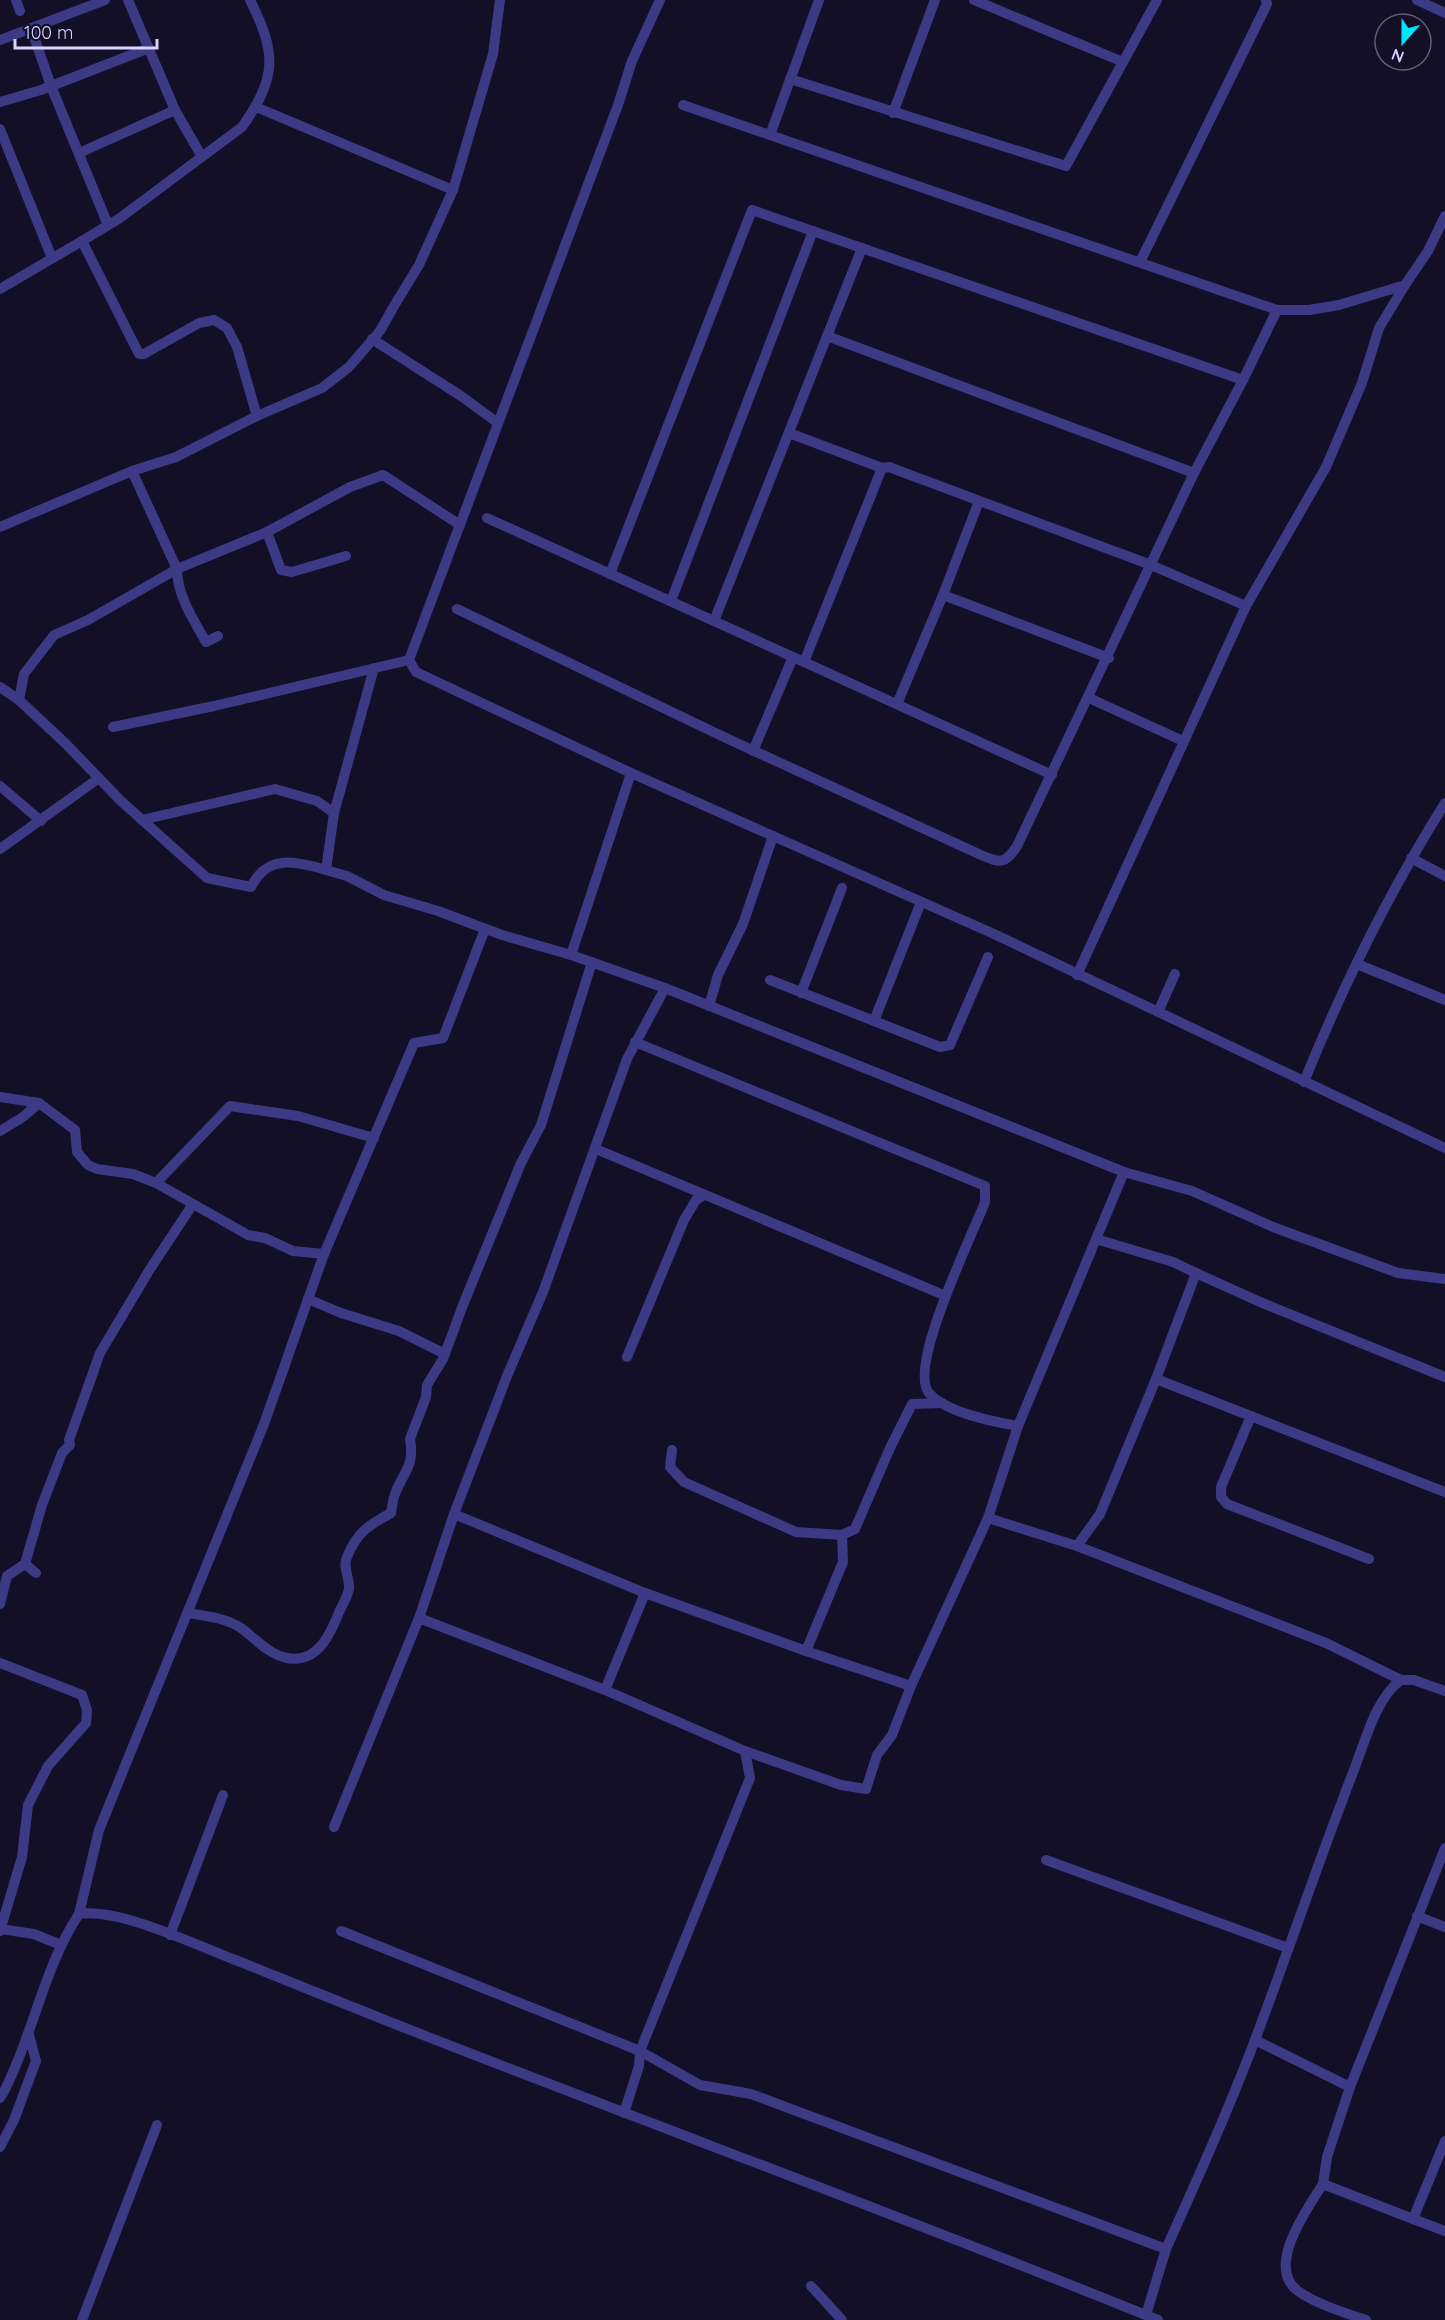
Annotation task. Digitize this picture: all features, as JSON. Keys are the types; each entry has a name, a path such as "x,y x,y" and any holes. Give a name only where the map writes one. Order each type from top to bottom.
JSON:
{"street":[{"path":"15,0 20,11"},
{"path":"0,40 105,0"},
{"path":"128,0 175,110 202,157"},
{"path":"0,289 108,225 242,127 264,91 270,64 263,26 250,0"},
{"path":"0,527 132,471 176,457 258,416 322,388 349,367 380,331 419,265 453,190 493,54 500,0"},
{"path":"409,660 614,115 632,61 660,0"},
{"path":"770,135 819,0"},
{"path":"893,113 935,0"},
{"path":"974,0 1123,62"},
{"path":"790,79 1066,166 1157,0"},
{"path":"1140,262 1267,4 1266,0"},
{"path":"1417,0 1445,13"},
{"path":"31,28 51,86 108,225"},
{"path":"0,102 51,86 149,48"},
{"path":"683,105 1276,310 1309,310 1339,305 1405,285"},
{"path":"256,107 453,190"},
{"path":"79,153 175,110"},
{"path":"0,129 52,258"},
{"path":"610,574 752,210 1243,380"},
{"path":"1077,975 1246,606 1326,467 1362,383 1380,328 1428,251 1445,216"},
{"path":"671,602 813,231"},
{"path":"82,241 140,354 144,354 200,323 214,320 227,328 237,347 258,416"},
{"path":"714,621 862,248"},
{"path":"457,609 753,750 996,861 1003,861 1012,854 1052,775 1194,474 1276,310"},
{"path":"827,336 1194,474"},
{"path":"372,339 461,396 498,423"},
{"path":"789,433 882,468 889,467 1151,565 1246,606"},
{"path":"804,662 882,468"},
{"path":"132,471 177,568 177,582 189,612 206,642 218,636"},
{"path":"19,700 24,674 54,635 88,620 177,568 267,532 350,487 383,475 460,525"},
{"path":"897,704 943,595 978,501"},
{"path":"488,518 1052,775"},
{"path":"267,532 281,570 292,572 346,556"},
{"path":"943,595 1108,657"},
{"path":"753,750 793,657"},
{"path":"113,727 214,706 409,660"},
{"path":"409,660 416,672 631,773 994,934 1445,1148"},
{"path":"326,870 334,813 374,668"},
{"path":"0,687 19,700 142,820 207,878 251,887 255,878 275,862 301,862 347,876 384,895 665,988 1125,1172 1192,1191 1273,1227 1398,1273 1445,1279"},
{"path":"1089,698 1183,741"},
{"path":"571,955 631,773"},
{"path":"0,849 99,778"},
{"path":"0,786 41,821"},
{"path":"142,820 275,789 316,801 334,813"},
{"path":"1304,1082 1323,1034 1357,964 1411,858 1445,803"},
{"path":"709,1006 718,975 742,924 773,836"},
{"path":"1411,858 1445,876"},
{"path":"801,993 842,888"},
{"path":"874,1021 921,902"},
{"path":"0,2098 29,2035 61,1945 79,1914 99,1830 264,1424 324,1254 414,1043 442,1038 485,929"},
{"path":"770,980 940,1047 950,1045 988,957"},
{"path":"188,1612 221,1619 239,1627 268,1651 290,1659 304,1656 321,1648 331,1633 349,1588 345,1560 357,1535 391,1513 395,1493 408,1471 410,1439 426,1397 428,1385 445,1354 521,1162 541,1125 592,962"},
{"path":"1357,964 1445,1000"},
{"path":"1158,1011 1175,974"},
{"path":"334,1827 419,1618 454,1514 507,1376 543,1292 627,1059 665,988"},
{"path":"635,1042 985,1186 985,1202 946,1296 925,1359 924,1379 928,1392 942,1403 984,1420 1018,1426"},
{"path":"0,1097 39,1103 75,1130 77,1152 88,1165 97,1169 133,1174 156,1183 248,1235 265,1238 293,1251 324,1254"},
{"path":"0,1131 23,1117 39,1103"},
{"path":"156,1183 230,1106 298,1116 374,1138"},
{"path":"596,1149 946,1296"},
{"path":"419,1618 605,1690 745,1750 841,1785 866,1789 877,1755 892,1735 911,1686 988,1518 1018,1426 1125,1172"},
{"path":"627,1357 684,1220 696,1200 704,1195"},
{"path":"0,1604 8,1576 24,1564 42,1505 62,1453 70,1445 69,1440 100,1353 150,1269 193,1204"},
{"path":"1096,1239 1173,1262 1260,1302 1445,1377"},
{"path":"1077,1546 1100,1514 1156,1380 1196,1273"},
{"path":"308,1299 341,1313 399,1332 445,1354"},
{"path":"1156,1380 1445,1492"},
{"path":"672,1450 670,1467 684,1482 796,1532 842,1535 855,1529 912,1404 942,1403"},
{"path":"1251,1416 1221,1487 1221,1497 1227,1504 1369,1559"},
{"path":"454,1514 645,1593 911,1686"},
{"path":"988,1518 1077,1546 1326,1643 1401,1680 1414,1680 1445,1691"},
{"path":"806,1651 843,1562 842,1535"},
{"path":"24,1564 36,1573"},
{"path":"605,1690 645,1593"},
{"path":"0,1663 82,1695 87,1710 86,1724 48,1766 28,1806 22,1857 0,1930 34,1934 61,1945"},
{"path":"1146,2315 1166,2249 1211,2149 1255,2040 1332,1827 1381,1704 1395,1684 1401,1680"},
{"path":"624,2113 639,2066 640,2051 750,1778 745,1750"},
{"path":"170,1935 223,1796"},
{"path":"1366,2320 1325,2306 1296,2290 1285,2274 1285,2256 1302,2218 1323,2184 1327,2157 1350,2087 1445,1848"},
{"path":"1046,1860 1287,1947"},
{"path":"79,1914 93,1912 112,1915 170,1935 1158,2320"},
{"path":"1417,1916 1445,1927"},
{"path":"341,1931 640,2051 700,2085 752,2094 1166,2249"},
{"path":"0,2147 14,2120 36,2061 29,2035"},
{"path":"1255,2040 1350,2087"},
{"path":"82,2320 157,2125"},
{"path":"1413,2219 1445,2141"},
{"path":"1323,2184 1445,2231"},
{"path":"810,2286 842,2320"}]}
